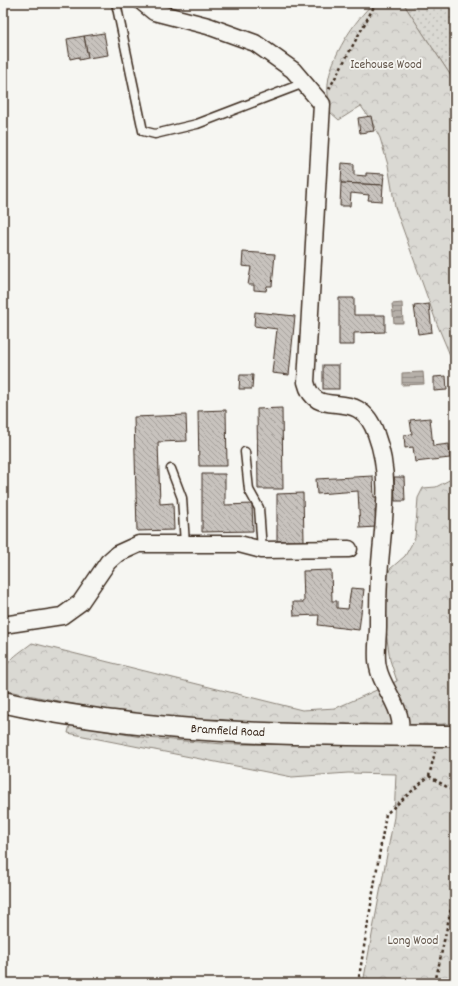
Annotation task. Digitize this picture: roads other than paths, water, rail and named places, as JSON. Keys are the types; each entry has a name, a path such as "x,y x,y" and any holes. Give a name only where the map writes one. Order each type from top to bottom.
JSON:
{"street":[{"path":"143,3 154,12 208,26 255,43 294,70 322,104 306,382 310,395 314,399 329,404 356,407 364,412 374,428 381,452 386,490 386,507 379,578 378,667 400,719 400,735"},
{"path":"3,625 62,616 80,603 108,562 127,548 139,544 239,544 262,550 349,549"},
{"name":"Bramfield Road","path":"3,702 75,716 166,728 247,734 447,736"}],"lane":[{"path":"116,3 142,131 155,134 197,124 304,83"},
{"path":"245,452 249,490 259,508 262,550"},
{"path":"171,469 182,498 185,544"}],"park label":[{"name":"Icehouse Wood","path":"386,65"},
{"name":"Long Wood","path":"413,941"}]}
